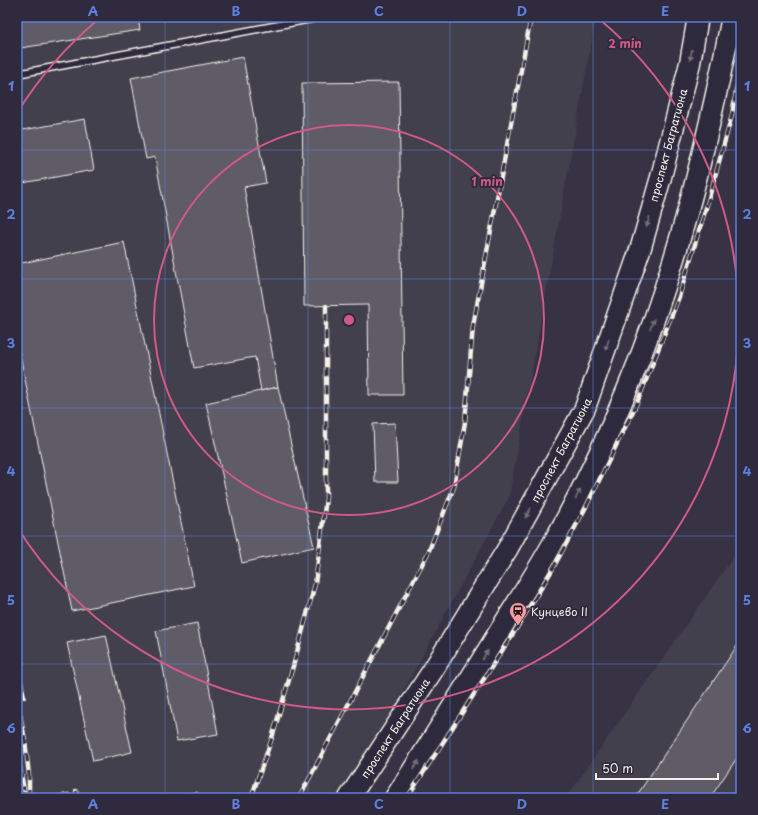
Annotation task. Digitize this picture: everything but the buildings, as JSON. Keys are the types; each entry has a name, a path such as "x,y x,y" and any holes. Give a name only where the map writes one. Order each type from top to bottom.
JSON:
{"main road":[{"name":"проспект Багратиона","path":"349,798 433,670 504,555 585,408 641,247 690,63 698,17"},
{"path":"395,798 459,698 551,546 589,474 627,390 660,302 695,186 719,84 732,17"}],"lane":[{"path":"17,74 322,17"}],"shaded area":[{"path":"17,17 596,17 509,497 345,798 17,798"},
{"path":"741,546 741,798 566,798 738,550"}],"railway":[{"path":"299,798 428,553 454,487 465,422 473,326 531,17"},
{"path":"407,798 518,626 552,570 586,507 637,403 679,297 732,115 741,62"},
{"path":"251,798 272,738 315,584 326,498 326,306"},
{"path":"17,663 24,697"},
{"path":"17,700 25,740 29,775 29,798"},
{"path":"17,751 24,790"},
{"path":"76,791 78,798"}],"place":[{"name":"Кунцево II","path":"518,626"}]}
